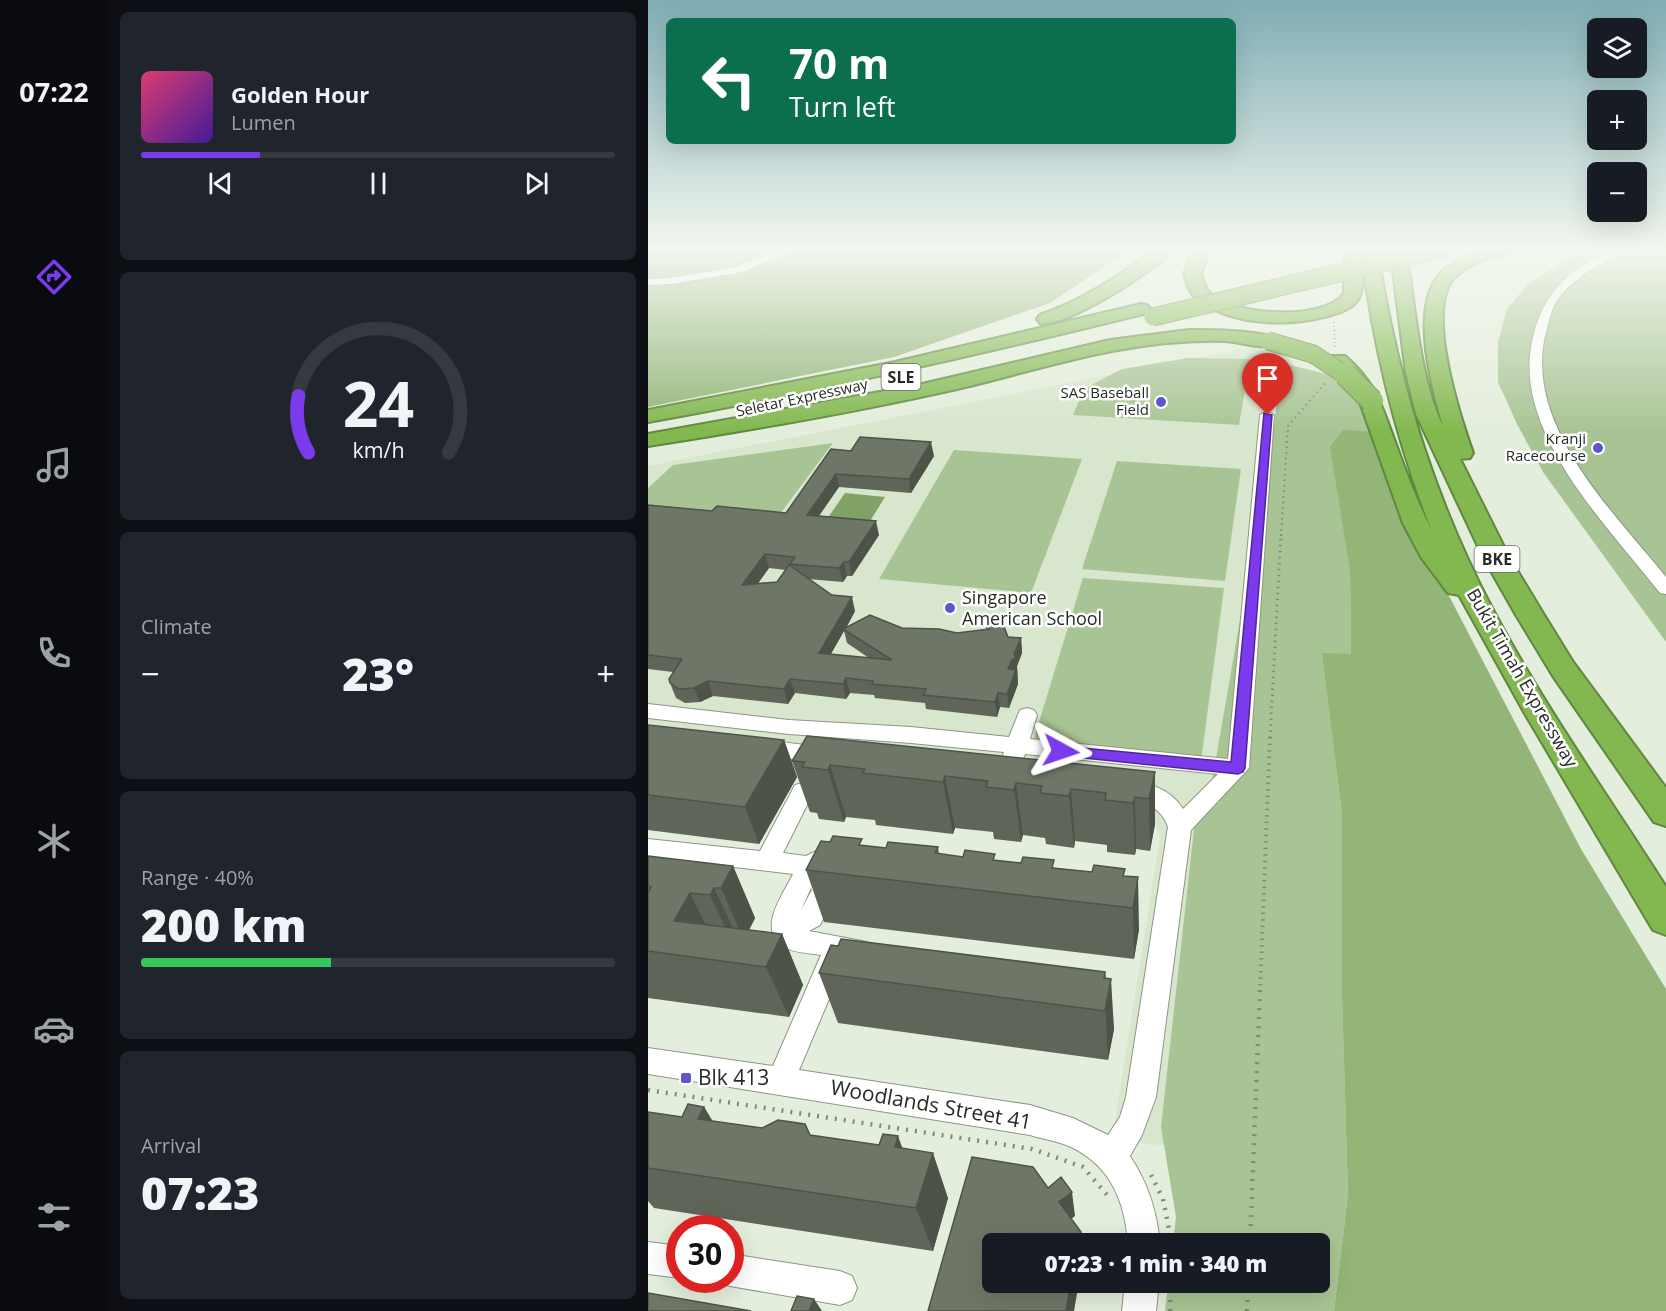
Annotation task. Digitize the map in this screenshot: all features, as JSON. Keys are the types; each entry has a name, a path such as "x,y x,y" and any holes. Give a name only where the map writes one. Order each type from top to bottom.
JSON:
{"highway":[{"path":"742,400 784,386 994,335 1052,317 1066,309"},
{"path":"742,400 1162,309"},
{"name":"Seletar Expressway","path":"648,430 901,378 1165,309"},
{"path":"1207,309 1334,364 1352,378 1372,401 1391,461 1436,562 1456,586 1475,601"},
{"path":"1229,309 1240,313 1285,317 1331,309"},
{"name":"Bukit Timah Expressway","path":"1378,309 1391,373 1424,484 1475,601 1539,712 1666,919"},
{"name":"Bukit Timah Expressway","path":"1408,309 1416,373 1426,414 1496,557 1563,669 1666,813"},
{"path":"1436,309 1439,365 1449,417 1469,472 1470,500"},
{"path":"648,440 860,404 1116,344 1182,335 1269,336"},
{"name":"Seletar Expressway","path":"648,416 742,400"}],"street":[{"path":"1547,309 1538,329 1535,345 1535,386 1557,443 1588,489 1666,589"},
{"path":"1180,827 1238,768 1268,415"},
{"path":"648,711 789,727 911,735 1238,768"},
{"path":"1011,776 1027,715"},
{"path":"777,750 789,727"},
{"path":"742,746 846,757"},
{"path":"1107,787 1140,791 1155,796 1173,810 1180,827 1141,1097 1132,1125 1112,1157"},
{"path":"767,861 803,791"},
{"path":"648,848 694,844 806,872"},
{"path":"852,853 829,854 806,872 783,921 784,931 793,939 884,953"},
{"path":"781,1080 838,947"},
{"name":"Woodlands Street 41","path":"648,1061 1030,1120 1079,1135 1112,1157 1129,1179 1140,1203 1143,1233"},
{"path":"648,1257 666,1260"},
{"path":"744,1272 840,1288"},
{"path":"1139,1311 1141,1293"}],"path":[{"path":"1333,317 1335,349"},
{"path":"1250,1233 1272,672 1288,426 1329,379"},
{"path":"648,1089 1032,1149 1083,1167 1110,1200"},
{"path":"1170,1311 1171,1293"},
{"path":"1247,1311 1248,1293"}],"shaded area":[{"path":"648,309 1032,309 894,357 648,407"},
{"name":"Kranji Racecourse","path":"1507,309 1666,309 1666,642 1543,472 1498,382 1498,342"},
{"name":"Singapore American School","path":"1266,344 1271,356 1271,364 1218,1151 1112,1140 1160,838 1155,823 1132,802 648,751 648,466"},
{"name":"SAS Baseball Field","path":"1188,358 1250,359 1239,425 1073,415 1084,389 1122,369"},
{"path":"1282,363 1343,378 1365,402 1371,432 1350,570 1351,655 1323,654 1342,813 1342,992 1348,1195 1334,1311 1165,1311 1167,1293 1330,1293 1330,1233 1174,1233 1176,1217 1161,1127 1196,811 1210,793 1274,425"},
{"path":"1343,430 1371,432 1401,504 1581,849 1666,989 1666,1311 1334,1311 1348,1195 1342,996 1342,813 1322,653 1351,654 1350,570 1330,447"},
{"path":"833,443 777,518 648,507 648,488 673,465"},
{"path":"954,450 1082,459 1031,593 879,579"},
{"path":"1117,461 1241,469 1225,581 1082,569"},
{"path":"845,493 885,497 867,526 825,522"},
{"path":"1083,578 1224,588 1201,761 1032,745"}],"building":[{"path":"860,437 931,442 909,479 836,474 807,515 876,521 849,562 844,562 839,568 790,564 795,557 765,554 742,585 777,582 789,565 832,595 852,597 819,653 892,660 843,629 870,615 902,628 939,629 957,633 990,629 985,619 1000,616 1008,637 1021,638 1014,654 1016,658 1012,660 1008,669 1016,670 1007,694 998,693 995,702 923,695 926,689 872,684 873,681 846,678 843,684 790,679 784,689 708,681 694,688 679,689 670,683 669,679 682,659 648,655 648,505 712,511 717,506 786,513 831,449 851,451"},
{"path":"648,725 784,740 745,807 648,795"},
{"path":"807,736 1155,772 1149,799 1135,797 1133,803 1105,800 1106,793 1071,789 1069,796 1040,793 1042,786 1016,783 1014,790 986,787 988,781 945,776 943,782 862,773 865,769 830,765 828,770 802,767 805,762 792,761"},
{"path":"833,836 862,839 859,845 886,848 888,842 938,847 935,853 963,857 965,850 995,854 993,860 1021,863 1023,857 1054,860 1052,868 1092,872 1094,865 1125,869 1123,876 1138,877 1133,908 806,870 821,841 830,842"},
{"path":"648,856 733,866 721,888 714,888 710,895 690,893 674,921 782,934 766,967 648,951 648,892 651,887 648,886"},
{"path":"841,939 1105,972 1104,978 1111,979 1105,1011 819,973 831,945 838,946"},
{"path":"688,1104 704,1107 698,1119 762,1128 778,1120 805,1124 810,1135 879,1145 883,1134 898,1136 895,1147 933,1153 916,1208 648,1168 648,1112 682,1117"},
{"path":"972,1157 1033,1167 1048,1188 1061,1177 1072,1192 1059,1202 1081,1233 982,1233 982,1293 1069,1293 1066,1311 928,1311"},
{"path":"648,1293 751,1311 648,1311"},
{"path":"797,1296 814,1299 809,1311 791,1311"}],"place":[{"name":"SAS Baseball Field","path":"1161,402"},
{"name":"Kranji Racecourse","path":"1598,448"},
{"name":"Singapore American School","path":"950,608"},
{"name":"Blk 413","path":"686,1078"}],"route":[{"path":"1061,751 1238,768 1268,415"}]}
